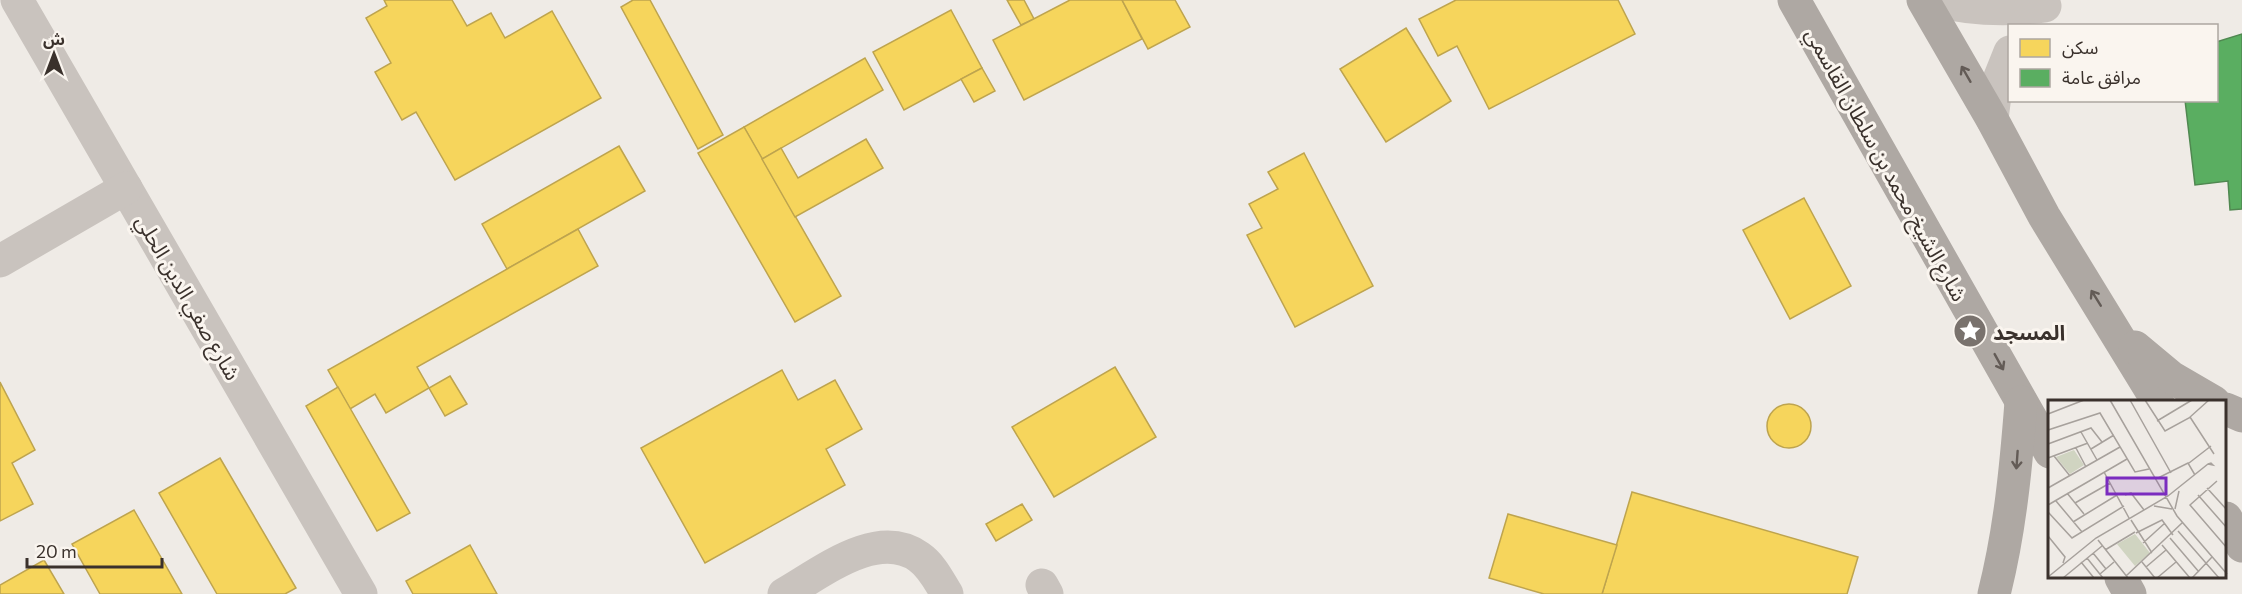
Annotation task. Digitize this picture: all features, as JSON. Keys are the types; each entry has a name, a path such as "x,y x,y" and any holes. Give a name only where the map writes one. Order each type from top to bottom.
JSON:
{"main road":[{"name":"شارع الشيخ محمد بن سلطان القاسمي","path":"1794,0 2048,449"},
{"path":"1923,0 1992,118 2044,216 2157,400"},
{"path":"2117,332 2170,377 2210,400"},
{"path":"1994,594 2015,481 2021,402"},
{"path":"2227,409 2242,416"},
{"path":"2227,520 2242,546"},
{"path":"2122,579 2130,594"}],"street":[{"name":"شارع صفي الدين الحلي","path":"17,0 361,594"},
{"path":"1932,0 1983,10 2042,10"},
{"path":"1992,118 1996,87 2008,57"},
{"path":"0,261 126,188"},
{"path":"784,594 867,548 885,546 903,549 919,556 932,569 947,594"}],"building: سكن":[{"path":"384,0 452,0 467,26 491,13 505,38 552,11 601,98 455,180 416,112 402,120 375,72 391,63 366,18 387,6"},
{"path":"633,0 650,0 723,135 698,149 621,7"},
{"path":"1007,0 1024,0 1034,19 1021,25"},
{"path":"1070,0 1122,0 1142,39 1024,100 993,40"},
{"path":"1122,0 1175,0 1190,27 1148,49"},
{"path":"1456,0 1618,0 1635,34 1489,109 1457,46 1438,56 1419,19"},
{"path":"951,10 982,68 904,110 873,52"},
{"path":"1406,28 1451,101 1386,142 1340,69"},
{"path":"865,58 883,90 762,159 744,127"},
{"path":"982,68 995,91 974,102 961,79"},
{"path":"744,127 841,296 795,322 698,153"},
{"path":"866,139 883,168 795,217 762,159 781,148 798,178"},
{"path":"619,146 645,191 507,269 482,224"},
{"path":"1304,153 1373,286 1295,327 1247,235 1262,228 1249,204 1278,189 1268,172"},
{"path":"1804,198 1851,286 1790,319 1743,230"},
{"path":"578,229 598,266 417,367 429,388 386,413 375,394 350,409 328,370"},
{"path":"1115,367 1156,437 1054,497 1012,427"},
{"path":"782,370 798,400 835,380 862,429 826,449 845,485 705,563 641,448"},
{"path":"450,376 467,404 445,416 429,388"},
{"path":"0,382 35,450 12,463 33,504 0,521"},
{"path":"338,387 410,513 377,531 306,406"},
{"path":"1789,404 1804,411 1811,426 1804,441 1789,448 1774,441 1767,426 1774,411"},
{"path":"220,458 296,588 285,594 217,594 159,493"},
{"path":"1632,492 1858,557 1847,594 1602,594"},
{"path":"1022,504 1032,520 996,541 986,524"},
{"path":"134,510 182,594 100,594 72,544"},
{"path":"1508,514 1617,545 1602,594 1544,594 1489,578"},
{"path":"470,545 497,594 413,594 406,581"},
{"path":"44,560 64,594 0,594 0,585"}],"building: مرافق عامة":[{"path":"2242,34 2242,209 2230,210 2228,181 2195,185 2185,102 2218,102 2218,41"}],"place":[{"name":"المسجد","path":"1970,331"}]}
